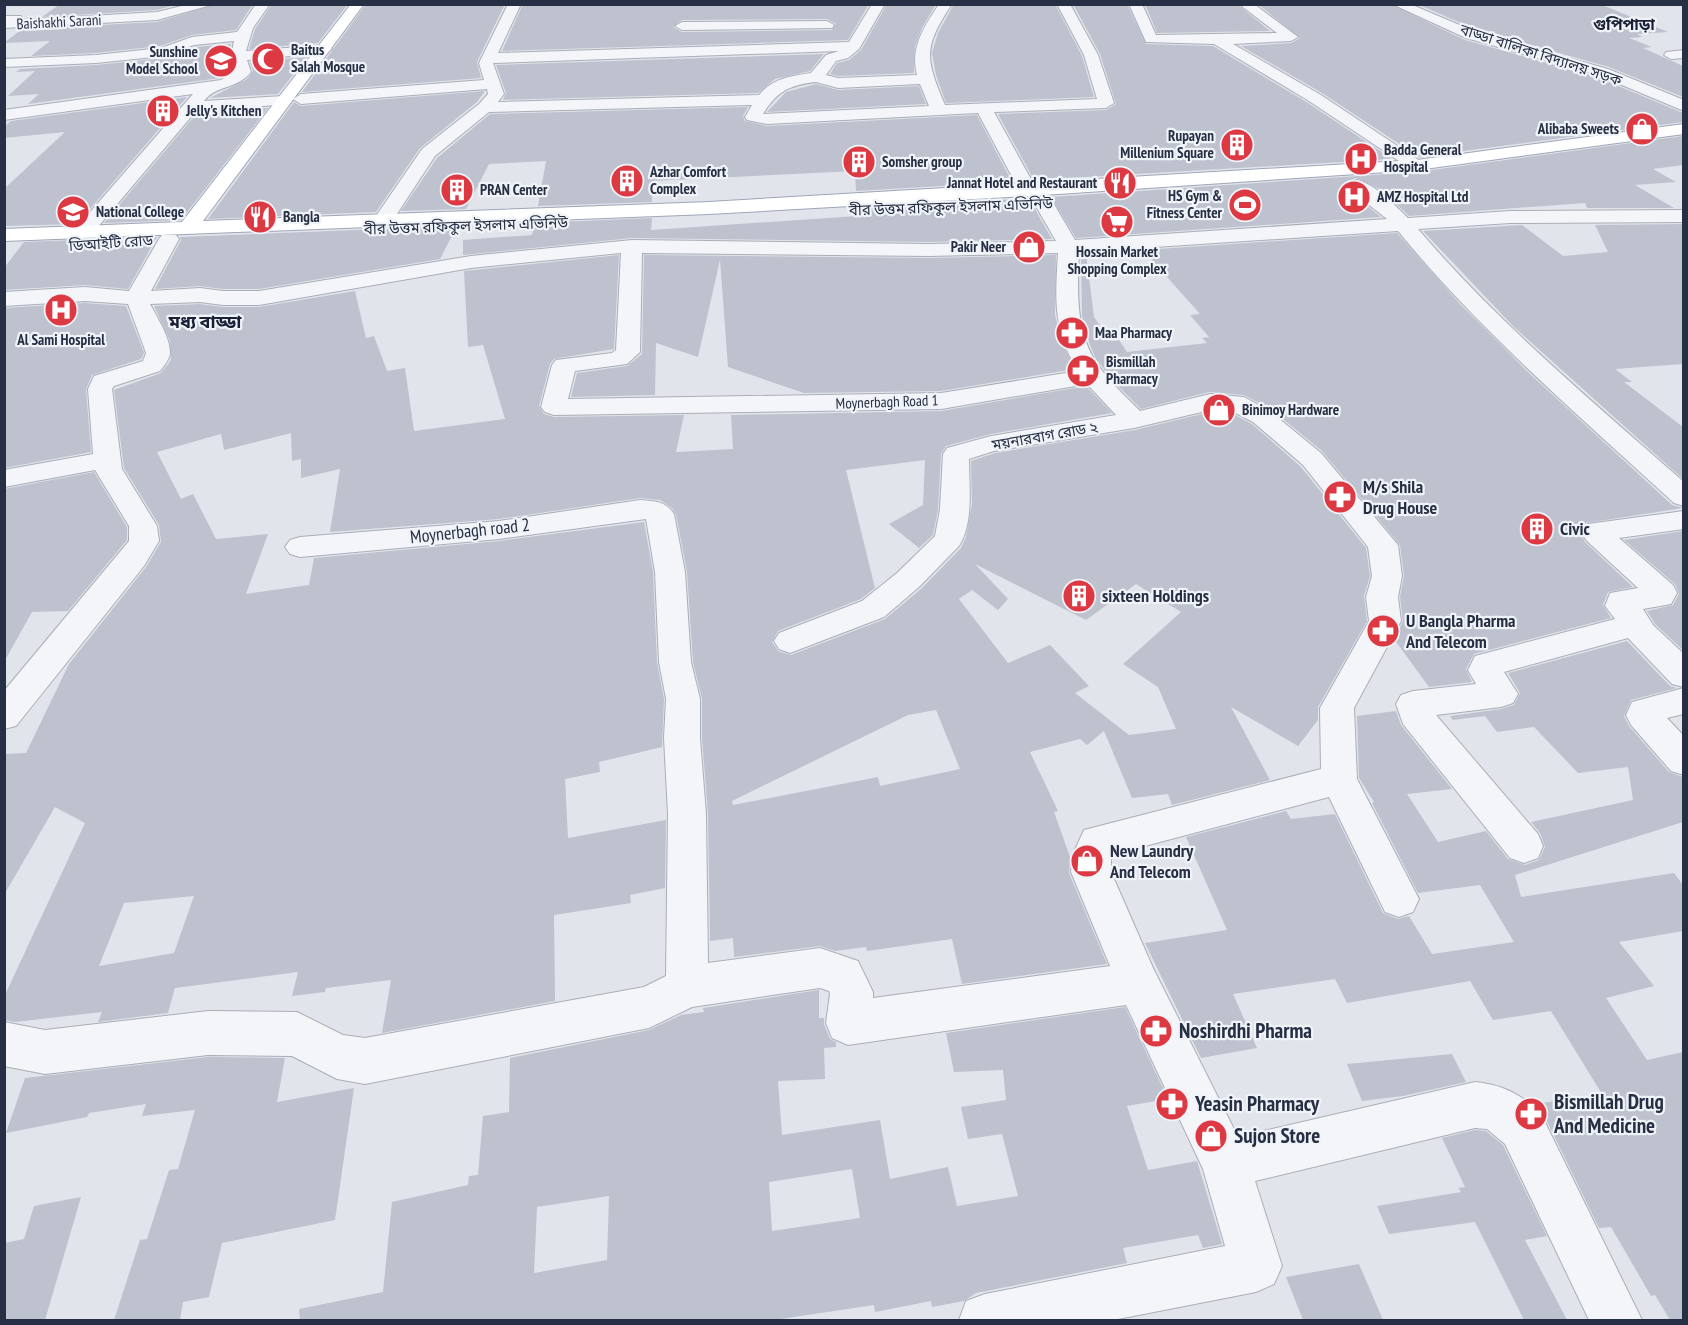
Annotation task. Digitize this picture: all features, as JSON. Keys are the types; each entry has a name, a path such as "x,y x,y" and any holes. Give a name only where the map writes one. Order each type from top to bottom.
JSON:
{"main road":[{"path":"4,235 84,231 179,233 358,4"},
{"path":"270,147 302,99 372,4"},
{"name":"বীর উত্তম রফিকুল ইসলাম এভিনিউ","path":"218,231 1036,197 1417,165 1683,129"},
{"name":"বীর উত্তম রফিকুল ইসলাম এভিনিউ","path":"218,231 384,219 1357,186 1683,145"},
{"path":"218,231 231,206"},
{"name":"ডিআইটি রোড","path":"4,249 218,231"}],"street":[{"path":"4,115 229,83 243,72 238,56 240,36 251,18 264,4"},
{"path":"384,219 428,153 485,107 496,94 496,80 486,63 515,4"},
{"path":"816,77 831,58 843,55 854,46 879,4"},
{"path":"939,111 926,79 920,53 925,35 946,4"},
{"path":"926,79 838,83 816,77 783,81 776,85 763,100 753,117 757,119 1106,103 1091,55 1063,4"},
{"path":"1135,4 1151,39 1216,40 1291,37 1245,4"},
{"name":"বাড্ডা বালিকা বিদ্যালয় সড়ক","path":"1398,4 1471,35 1603,72 1683,106"},
{"name":"Baishakhi Sarani","path":"4,20 16,19 9,25 103,20 157,16 195,6"},
{"path":"669,68 682,26 705,10"},
{"path":"682,26 868,24"},
{"path":"4,63 96,59 163,52 192,41 240,36"},
{"path":"1216,40 1315,98 1417,165"},
{"path":"488,58 854,46"},
{"path":"238,56 325,49"},
{"path":"1536,69 1568,63 1603,72"},
{"path":"302,99 411,92 496,80"},
{"path":"673,104 677,86"},
{"path":"84,231 206,88"},
{"path":"406,108 411,92"},
{"path":"485,107 763,100"},
{"path":"192,106 283,101"},
{"path":"983,108 1069,247 1066,283 1068,320 1076,348 1093,376 1134,420"},
{"path":"1357,186 1381,202 1462,293 1529,357 1683,497"},
{"path":"4,300 85,294 136,298 200,295 223,298 259,298 471,262 632,246 929,250 1069,247 1510,217 1680,220"},
{"path":"136,298 179,233"},
{"name":"Moynerbagh Road 1","path":"632,246 628,352 619,359 564,365 554,407 941,401 1093,376"},
{"path":"4,717 133,559 144,541 143,526 108,469 101,384 112,377 152,366 158,354 146,316 136,298"},
{"name":"ময়নারবাগ রোড ২","path":"790,640 873,609 908,580 949,539 954,509 956,454 991,444 1134,420 1210,402 1235,402 1262,417 1312,459 1383,545 1387,576 1382,597 1385,621 1337,708 1339,779"},
{"path":"4,479 108,459"},
{"name":"Moynerbagh road 2","path":"300,547 499,530 640,509 660,513 670,572 675,662 683,699 682,738 687,814 687,987"},
{"path":"1524,846 1414,714 1413,704 1501,694 1485,670 1487,665 1638,623 1621,606 1621,601 1660,596 1662,593 1597,534 1598,531 1683,520"},
{"path":"1634,625 1683,675"},
{"path":"1683,700 1644,711 1642,715 1683,761"},
{"path":"985,1320 1256,1266 1226,1164 1138,983 1091,872 1092,854 1098,842 1339,779 1399,899"},
{"path":"4,1044 45,1052 208,1033 297,1034 337,1057 365,1061 649,1007 687,987 820,968 843,975 852,992 848,1023 1138,983"},
{"path":"1226,1164 1475,1105 1496,1107 1522,1126 1616,1320"}],"building":[{"path":"60,4 178,4 157,10 42,17"},
{"path":"217,4 253,4 236,30 192,35 160,46 96,53 31,56 50,41 4,43 22,29 157,22"},
{"path":"272,4 348,4 318,43 249,49 255,29"},
{"path":"366,4 505,4 477,62 481,78 302,92"},
{"path":"523,4 869,4 848,40 502,51","holes":["827,19 836,24 832,30 682,32 673,27 682,20"]},
{"path":"887,4 936,4 915,46 914,73 838,76 830,74 837,63 849,60 861,50"},
{"path":"954,4 1055,4 1082,56 1094,97 946,103 936,75 932,53 938,33"},
{"path":"1073,4 1127,4 1146,44 1213,46 1308,103 1392,159 1034,180 998,114 1106,110 1116,104 1100,54"},
{"path":"1145,4 1237,4 1270,31 1157,33"},
{"path":"1258,4 1390,4 1465,40 1597,77 1683,113 1683,122 1419,157 1322,93 1241,46 1291,43 1300,38"},
{"path":"1417,4 1600,4 1668,32 1637,34 1642,37 1629,38 1652,47 1643,48 1683,66 1683,97 1609,67 1477,30"},
{"path":"231,44 229,57 232,70 220,78 28,104 39,94 8,96 35,71 16,72 20,69 96,65 163,58 194,47"},
{"path":"824,54 810,71 775,79 758,93 503,100 506,93 496,65"},
{"path":"307,57 278,94 210,98 247,79 253,71 250,62"},
{"path":"816,84 838,90 919,86 926,104 767,112 786,92"},
{"path":"485,91 477,102 420,148 376,212 208,219 294,102 301,106"},
{"path":"187,97 77,224 4,226 4,189 65,132 4,138 4,127 11,121"},
{"path":"748,107 743,116 745,121 767,126 977,115 1012,182 856,191 855,171 652,181 652,202 538,206 546,161 489,164 466,209 401,211 437,158 490,114"},
{"path":"268,108 181,220 104,223 197,113"},
{"path":"1683,136 1683,165 1653,169 1676,182 1635,185 1674,208 1587,208 1585,203 1409,216 1380,189 1356,178 1348,181 1346,185 1348,191 1381,217 1076,238 1051,197 1417,172"},
{"path":"1035,198 1032,204 1052,239 929,242 632,238 463,255 463,240 532,235 534,223 652,218 651,230 858,216 857,208"},
{"path":"1683,224 1683,364 1615,369 1632,382 1624,382 1683,427 1683,479 1514,327 1423,231 1522,225 1563,256 1608,252 1595,225"},
{"path":"457,226 440,259 259,289 223,289 200,286 155,289 181,240 180,237"},
{"path":"1397,233 1461,305 1530,374 1672,505 1683,508 1586,523 1580,533 1585,542 1633,587 1608,592 1603,605 1611,618 1474,654 1466,669 1472,682 1429,687 1394,639 1403,621 1400,597 1404,576 1400,545 1322,451 1272,410 1244,395 1209,392 1141,409 1114,382 1096,359 1082,316 1081,254 1086,254 1094,317 1111,341 1119,340 1127,352 1207,343 1202,338 1209,337 1190,315 1200,314 1143,250"},
{"path":"157,237 128,289 85,285 4,290 4,268 24,242"},
{"path":"619,255 614,349 554,359 550,364 539,406 544,414 554,417 684,415 676,452 733,449 731,415 941,411 1086,386 1112,413 991,434 946,446 941,454 938,509 933,535 919,548 889,524 923,505 925,460 846,470 875,588 861,599 778,631 772,642 778,651 791,655 885,619 921,589 961,548 966,537 972,504 971,461 995,453 1135,430 1210,412 1229,412 1252,424 1301,467 1366,548 1370,576 1364,596 1367,621 1318,707 1318,720 1298,746 1231,707 1270,780 1172,805 1168,794 1132,798 1104,731 1087,745 1080,739 1030,752 1058,811 1054,812 1070,857 1069,873 1107,964 962,984 952,939 867,951 866,947 835,951 820,946 734,957 733,938 710,941 708,814 702,738 702,699 693,662 687,572 676,514 672,508 660,500 640,498 499,519 330,532 340,469 301,478 301,459 292,461 291,433 224,450 221,434 157,452 181,499 193,494 216,539 268,534 246,594 309,585 314,558 499,541 644,522 653,572 657,662 664,699 662,747 599,762 600,772 565,779 568,838 666,820 665,888 630,895 631,903 554,915 555,1001 382,1033 391,980 326,988 325,992 292,996 298,972 175,988 168,1013 98,1022 102,1012 15,1022 4,1020 4,997 85,823 55,807 4,895 4,754 26,753 69,664 146,567 161,542 159,525 124,468 114,390 161,373 171,360 170,341 154,306 200,304 223,307 259,307 355,291 366,338 374,336 387,371 405,368 414,431 505,419 483,345 468,347 464,271","holes":["975,564 1086,620 1136,584 1181,612 1123,664 1158,687 1176,729 1129,735 1075,693 1089,686 1050,645 1008,663 959,599 972,590 998,610 1008,599","936,710 960,769 880,786 878,777 733,805 732,801 908,715","194,896 174,953 99,966 124,903"]},
{"path":"644,255 929,258 1056,255 1055,315 1062,342 1075,369 941,391 804,393 728,367 720,260 698,357 656,343 655,395 571,397 577,373 627,366 642,354"},
{"path":"85,303 126,306 144,353 141,359 92,375 86,389 91,452 4,468 4,308"},
{"path":"94,472 127,527 127,540 68,611 32,612 4,662 4,489"},
{"path":"1683,531 1683,650 1655,624 1647,611 1673,605 1679,594 1675,584 1624,540"},
{"path":"1627,641 1670,686 1677,688 1631,700 1624,716 1629,726 1669,772 1683,777 1683,822 1515,875 1521,897 1674,873 1683,885 1683,931 1619,942 1654,986 1606,998 1647,1060 1683,1052 1683,1320 1670,1320 1655,1295 1651,1296 1611,1227 1599,1228 1541,1109 1535,1104 1602,1094 1551,1011 1493,1020 1470,981 1347,1003 1335,979 1233,994 1257,1048 1201,1058 1145,943 1227,930 1186,837 1286,811 1291,819 1335,814 1383,913 1398,919 1409,916 1432,954 1514,942 1480,885 1418,893 1372,803 1374,802 1359,778 1357,716 1396,711 1401,725 1452,789 1407,794 1438,842 1486,831 1508,859 1525,865 1539,860 1545,847 1540,833 1531,822 1633,800 1628,767 1578,773 1534,727 1497,732 1485,716 1453,720 1450,716 1514,705 1520,693 1508,673"},
{"path":"819,990 819,1018 824,1018 830,1039 836,1042 836,1047 824,1048 825,1079 778,1081 782,1135 880,1120 890,1179 948,1167 957,1206 1018,1196 1002,1134 968,1139 961,1107 1006,1100 1003,1070 954,1072 946,1033 1125,1007 1168,1099 1127,1106 1148,1170 1197,1161 1222,1244 1203,1248 1198,1235 1123,1248 1127,1263 976,1293 964,1301 932,1307 931,1301 875,1312 874,1305 774,1320 300,1320 299,1309 383,1292 392,1202 468,1185 469,1176 478,1175 483,1116 509,1112 510,1058 649,1030 681,1015 704,1012 703,1008","holes":["852,1169 860,1218 772,1231 769,1182","609,1196 607,1260 534,1273 537,1207"]},
{"path":"1452,1054 1466,1082 1403,1096 1362,1101 1347,1064"},
{"path":"208,1057 285,1058 277,1102 354,1088 335,1220 222,1243 209,1297 183,1302 180,1320 114,1320 140,1240 147,1239 169,1170 178,1169 195,1110 142,1116 146,1104 89,1113 87,1117 6,1133 25,1078"},
{"path":"1475,1130 1486,1131 1503,1145 1547,1236 1525,1240 1567,1320 1524,1320 1475,1222 1389,1234 1377,1206 1461,1192 1458,1188 1465,1187 1442,1138"},
{"path":"81,1197 45,1320 4,1320 4,1243 24,1239 34,1206"},
{"path":"1359,1264 1383,1320 1303,1320 1286,1277"}],"place":[{"name":"Baitus Salah Mosque","path":"268,59"},
{"name":"Sunshine Model School","path":"221,61"},
{"name":"Jelly's Kitchen","path":"163,111"},
{"name":"Alibaba Sweets","path":"1642,129"},
{"name":"Rupayan Millenium Square","path":"1237,145"},
{"name":"Badda General Hospital","path":"1361,159"},
{"name":"Somsher group","path":"859,162"},
{"name":"Azhar Comfort Complex","path":"627,181"},
{"name":"Jannat Hotel and Restaurant","path":"1120,183"},
{"name":"PRAN Center","path":"457,190"},
{"name":"AMZ Hospital Ltd","path":"1354,197"},
{"name":"HS Gym & Fitness Center","path":"1245,205"},
{"name":"National College","path":"73,212"},
{"name":"Bangla","path":"260,217"},
{"name":"Hossain Market Shopping Complex","path":"1117,222"},
{"name":"Pakir Neer","path":"1029,247"},
{"name":"Al Sami Hospital","path":"61,310"},
{"name":"Maa Pharmacy","path":"1072,333"},
{"name":"Bismillah Pharmacy","path":"1083,371"},
{"name":"Binimoy Hardware","path":"1219,410"},
{"name":"M/s Shila Drug House","path":"1340,497"},
{"name":"Civic","path":"1537,529"},
{"name":"sixteen Holdings","path":"1079,596"},
{"name":"U Bangla Pharma And Telecom","path":"1383,631"},
{"name":"New Laundry And Telecom","path":"1087,861"},
{"name":"Noshirdhi Pharma","path":"1156,1031"},
{"name":"Yeasin Pharmacy","path":"1172,1104"},
{"name":"Bismillah Drug And Medicine","path":"1531,1114"},
{"name":"Sujon Store","path":"1211,1136"}],"district":[{"name":"গুপিপাড়া","path":"1624,24"},
{"name":"মধ্য বাড্ডা","path":"205,322"}]}
